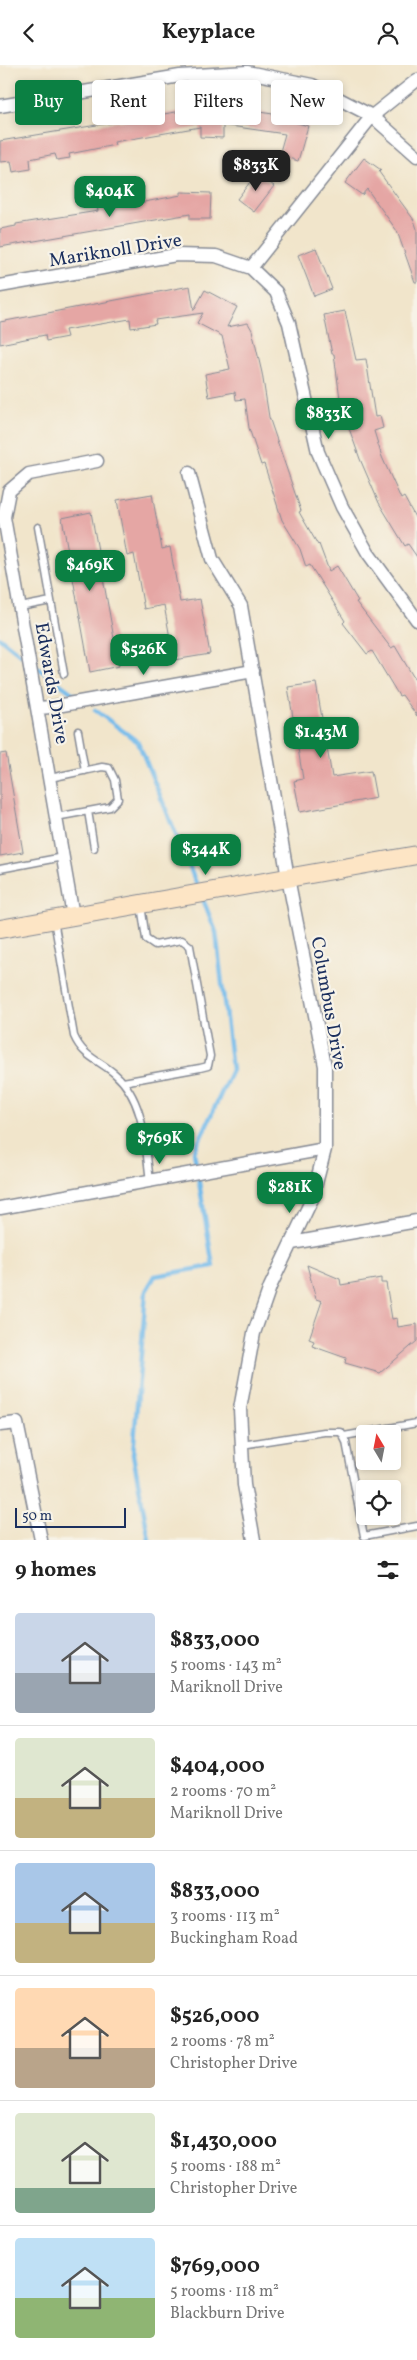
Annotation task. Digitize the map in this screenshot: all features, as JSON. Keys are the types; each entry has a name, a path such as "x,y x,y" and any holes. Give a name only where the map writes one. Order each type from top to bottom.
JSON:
{"main road":[{"path":"0,929 417,855"}],"street":[{"path":"0,106 180,76 246,72 312,85 372,116 417,157"},
{"path":"417,80 372,116 252,268 276,293 289,323 318,452 342,507 368,553 417,620"},
{"name":"Mariknoll Drive","path":"0,286 176,255 216,256 252,268"},
{"name":"Edwards Drive","path":"73,916 4,517 9,491 28,475 97,461"},
{"name":"Columbus Drive","path":"189,473 212,559 241,607 288,877 325,1066 325,1149 312,1199 270,1287 254,1333 240,1409 244,1485 254,1540"},
{"path":"38,708 253,671"},
{"path":"0,1208 325,1149"},
{"path":"292,1243 417,1221"},
{"path":"0,1425 17,1423 41,1540"}],"lane":[{"path":"38,527 64,674"},
{"path":"20,607 51,601"},
{"path":"78,731 86,771"},
{"path":"50,778 109,768 115,779 118,799 110,807 56,817"},
{"path":"88,811 94,848"},
{"path":"0,869 63,857"},
{"path":"123,1082 208,1066 210,1057 190,946 182,940 155,945 146,939 140,904"},
{"path":"54,919 77,1042 80,1048 116,1074 131,1091 138,1106 150,1181"},
{"path":"344,1436 417,1423"},
{"path":"242,1445 324,1431 341,1432 344,1436 364,1538 417,1526"}],"building":[{"path":"175,112 175,125 223,125 223,138 200,137 200,127 114,142 115,145 69,154 70,158 57,160 55,154 30,159 31,169 13,172 11,161 0,162 0,141 97,125 165,125 165,114"},
{"path":"261,112 271,114 271,125 308,126 298,161 279,155 285,134 223,125 261,125"},
{"path":"364,158 381,170 379,172 414,220 417,229 417,282 415,282 397,231 367,189 362,195 345,183"},
{"path":"257,173 274,186 254,212 237,199"},
{"path":"181,192 211,193 210,219 190,219 190,214 0,247 0,229 16,226 16,224 98,211 96,201 114,198 115,202 133,200 134,204 181,195"},
{"path":"316,248 332,289 314,296 298,255"},
{"path":"190,286 194,310 205,290 237,307 227,327 248,323 252,330 262,373 269,417 301,511 299,512 319,544 329,571 337,566 358,601 356,602 391,648 395,646 417,683 417,716 402,695 399,696 372,651 367,654 343,623 345,621 310,565 306,567 300,549 282,520 264,464 261,465 249,428 245,399 236,400 235,392 209,397 205,374 230,369 222,336 197,323 203,313 155,320 156,324 131,328 130,319 65,330 67,337 46,341 45,335 0,344 0,322"},
{"path":"345,311 356,360 366,359 375,417 380,416 383,428 374,431 382,457 401,499 404,497 417,521 417,557 408,544 405,546 379,503 360,459 341,406 334,354 332,354 324,315"},
{"path":"152,494 162,549 170,547 180,602 200,599 210,654 174,660 164,605 144,609 134,554 127,556 117,500"},
{"path":"91,512 119,666 90,672 62,518"},
{"path":"316,683 332,777 371,771 376,798 300,812 294,781 303,779 288,687"},
{"path":"6,753 23,852 0,856 0,754"},
{"path":"307,1265 340,1279 341,1285 381,1278 381,1283 386,1283 392,1319 397,1318 398,1327 417,1324 417,1341 380,1373 345,1363 346,1358 312,1346 314,1341 309,1339 322,1301 316,1299"}],"waterway":[{"path":"0,638 20,654"},
{"path":"37,667 79,698"},
{"path":"95,710 138,742 199,890"},
{"path":"149,1540 133,1455 146,1291 155,1276 213,1266 194,1152 232,1070 216,932 202,897"}]}
